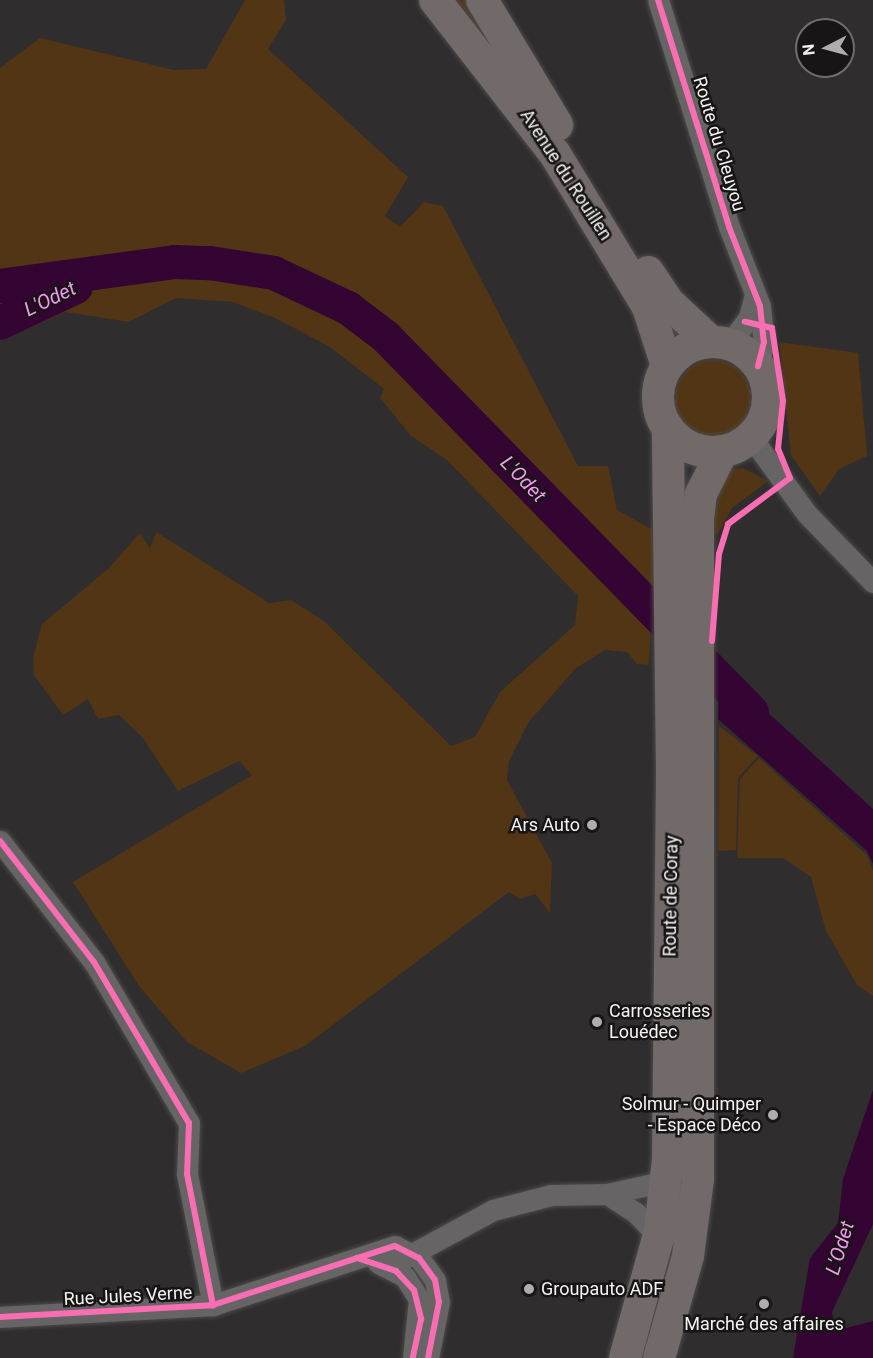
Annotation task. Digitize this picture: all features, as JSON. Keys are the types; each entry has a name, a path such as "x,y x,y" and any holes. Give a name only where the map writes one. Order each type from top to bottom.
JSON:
{"main road":[{"name":"Avenue du Rouillen","path":"435,0 555,154 648,307 667,366"},
{"name":"Avenue du Rouillen","path":"482,0 664,296 720,343"},
{"path":"720,343 758,366 768,402 751,437 722,452 687,446 668,428 658,399 667,366 686,349 720,343"},
{"name":"Route de Coray","path":"625,1358 659,1237 666,1181 672,664 668,428"},
{"name":"Route de Coray","path":"659,1358 688,1256 698,1179 701,696 699,505 722,452"}],"street":[{"name":"Route du Cleuyou","path":"658,0 755,295 764,328 758,366"},
{"path":"720,343 748,317 755,295"},
{"path":"751,437 807,514 873,582"},
{"path":"0,841 94,962 185,1115 190,1132 187,1174 213,1305"},
{"name":"Rue Jules Verne","path":"0,1317 213,1305 357,1258 405,1250 455,1226 538,1198 608,1194 666,1181"},
{"path":"608,1194 659,1237"},
{"path":"405,1250 430,1270 438,1291 428,1358"},
{"name":"Rue Jules Verne","path":"388,1267 405,1250"},
{"path":"357,1258 388,1267 405,1277 419,1299 413,1358"}],"shaded area":[{"path":"245,0 284,0 286,20 268,49 408,177 385,216 400,227 424,202 443,206 578,466 608,466 617,510 653,530 653,587 649,665 637,664 627,652 605,650 576,668 528,723 509,761 507,780 552,863 550,913 535,894 520,899 509,892 305,1046 241,1073 187,1042 139,986 73,882 252,775 239,761 178,791 143,738 119,715 98,719 88,699 63,715 34,675 33,657 42,624 109,568 140,533 150,548 156,532 269,603 291,600 324,621 451,746 475,737 500,692 575,625 578,596 447,460 411,436 380,398 384,389 330,347 275,318 233,302 176,298 129,322 65,312 0,341 0,68 40,38 174,70 206,69"},
{"path":"453,0 469,0 498,57"},
{"path":"779,342 858,353 867,456 839,469 820,496 791,455"},
{"path":"706,360 720,360 734,366 745,377 751,391 748,413 740,425 720,436 706,436 692,430 681,419 675,405 675,391 681,377 692,366"},
{"path":"743,468 768,481 732,508 718,534 710,532 720,484 731,469"},
{"path":"719,726 758,756 738,778 736,850 718,851"},
{"path":"759,758 867,855 873,871 873,996 857,985 826,931 811,877 783,858 737,858 740,779"}],"water":[{"path":"719,655 764,709 873,809 873,864 867,851 718,719"},
{"path":"873,1090 873,1224 832,1312 835,1331 873,1321 873,1358 793,1358 810,1258 838,1223 843,1179"}],"waterway":[{"name":"L'Odet","path":"0,286 175,262 210,263 274,273 348,308 386,337 752,712"},
{"name":"L'Odet","path":"0,323 76,287"}],"cycle path":[{"path":"658,0 729,227 760,306 764,342 758,366"},
{"path":"712,641 719,554 728,524 790,478 778,449 783,401 772,328 745,322"},
{"path":"0,841 94,962 189,1123 187,1174 213,1305"},
{"path":"0,1317 213,1305 395,1246 419,1258 435,1280 439,1302 428,1358"},
{"path":"357,1258 396,1271 414,1290 421,1319 413,1358"}],"place":[{"name":"Ars Auto","path":"592,825"},
{"name":"Carrosseries Louédec","path":"597,1022"},
{"name":"Solmur - Quimper - Espace Déco","path":"773,1115"},
{"name":"Groupauto ADF","path":"529,1289"},
{"name":"Marché des affaires","path":"764,1304"}]}
